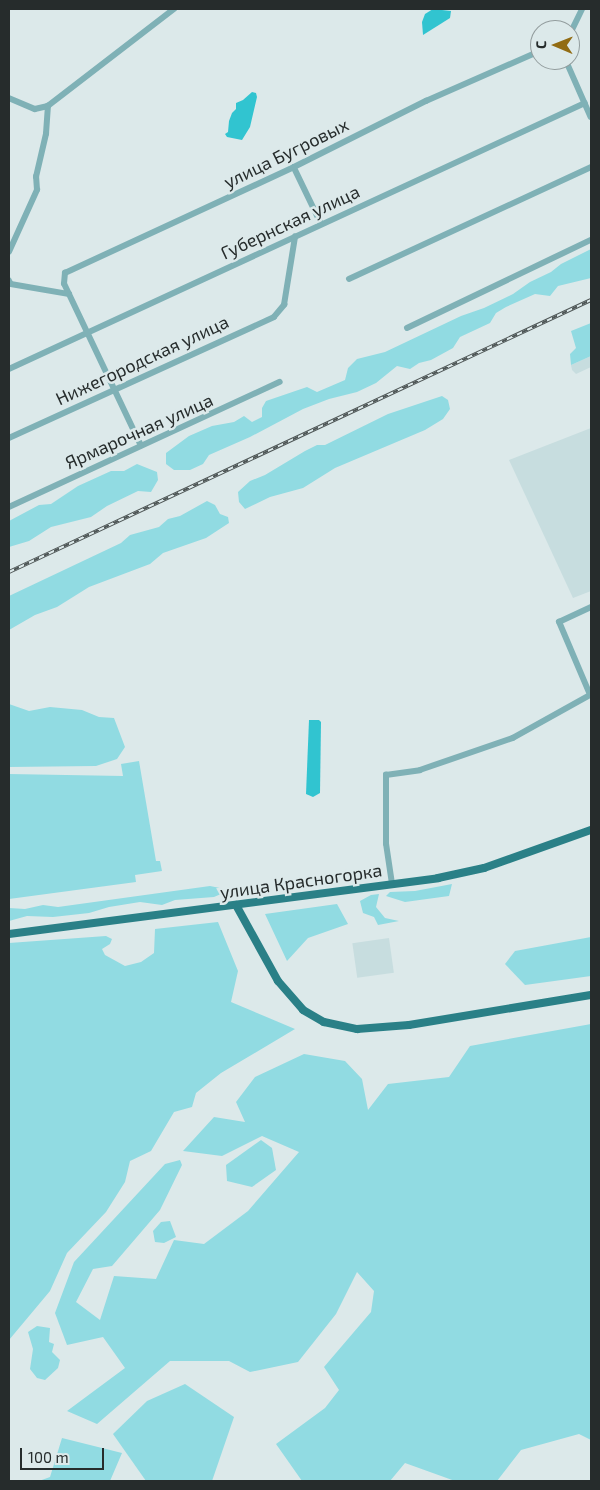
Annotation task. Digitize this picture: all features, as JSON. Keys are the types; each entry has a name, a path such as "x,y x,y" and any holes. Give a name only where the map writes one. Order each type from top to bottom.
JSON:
{"main road":[{"name":"улица Красногорка","path":"9,934 392,884 469,872 591,830"},
{"path":"236,905 278,981 304,1010 324,1022 357,1029 409,1025 591,995"}],"street":[{"path":"9,98 35,109 48,106 174,9"},
{"name":"улица Бугровых","path":"69,294 64,284 65,272 294,167 426,102 530,56"},
{"path":"570,70 591,117"},
{"name":"Губернская улица","path":"9,369 295,237 321,223 585,103"},
{"path":"9,252 37,190 36,177 46,134 48,106"},
{"path":"294,167 321,223"},
{"path":"349,278 591,167"},
{"name":"Нижегородская улица","path":"9,438 274,317 284,305 295,237"},
{"path":"407,328 591,240"},
{"path":"9,280 11,284 69,294 141,446"},
{"name":"Ярмарочная улица","path":"9,507 280,382"},
{"path":"392,884 386,844 386,775 420,770 513,738 590,695 559,622 591,607"}],"shaded area":[{"path":"433,9 451,11 450,18 423,35 422,22 425,14"},
{"path":"252,92 256,93 257,97 250,127 242,140 227,137 225,134 228,132 229,121 236,109 236,103"},
{"path":"591,249 591,278 558,286 550,296 535,294 506,307 496,313 490,323 460,337 453,348 431,360 419,363 410,369 397,366 376,383 357,392 329,399 303,409 250,437 209,455 203,464 190,470 174,470 166,464 166,453 189,436 212,426 234,422 244,416 252,422 262,417 262,408 266,401 307,387 317,392 345,380 348,368 357,359 385,352 461,316 484,308 513,294 561,264"},
{"path":"591,323 591,356 571,365 570,354 576,348 571,331"},
{"path":"591,356 591,367 576,374 572,370 571,365"},
{"path":"442,396 448,400 450,409 443,419 425,430 335,468 303,488 270,497 245,509 239,502 238,492 250,481 265,475 305,451 317,445 325,445 388,414"},
{"path":"591,428 591,591 573,598 509,460"},
{"path":"137,464 157,472 158,480 151,492 138,491 107,506 91,517 51,527 29,541 9,547 9,521 39,505 51,504 78,486 111,471 124,471"},
{"path":"207,501 215,505 220,514 228,517 229,523 206,538 163,553 150,564 89,587 57,607 35,615 9,630 9,596 121,543 130,535 159,527 168,519 180,516"},
{"path":"9,704 29,711 50,707 82,710 99,717 114,718 125,747 117,759 96,766 9,767"},
{"path":"309,720 319,720 321,722 320,793 313,797 306,794"},
{"path":"139,761 156,861 160,861 162,871 135,875 136,882 9,899 9,774 123,776 121,764"},
{"path":"452,884 449,896 405,902 386,896 390,892 415,891"},
{"path":"210,886 220,888 221,894 214,897 175,900 162,905 140,902 109,907 89,913 53,917 27,916 9,921 9,908 25,909 43,905 58,907"},
{"path":"379,894 376,907 385,918 399,921 378,925 374,917 363,913 360,901 371,895"},
{"path":"337,904 348,924 308,938 287,961 265,914"},
{"path":"218,922 238,971 231,1002 295,1029 221,1073 196,1093 192,1107 174,1112 151,1151 130,1161 125,1182 106,1212 67,1253 50,1291 9,1340 9,943 106,936 112,939 110,944 102,949 105,955 125,966 141,962 154,953 155,929"},
{"path":"591,937 591,976 525,985 505,964 515,951"},
{"path":"389,938 394,973 357,978 352,943"},
{"path":"591,1024 591,1440 579,1434 521,1450 497,1481 455,1481 405,1463 390,1481 302,1481 276,1444 325,1408 339,1390 324,1367 371,1312 374,1291 357,1272 336,1314 298,1362 250,1372 229,1361 170,1361 97,1424 67,1411 125,1368 103,1337 67,1345 55,1313 74,1262 165,1164 180,1160 182,1165 160,1210 112,1266 93,1269 76,1302 100,1320 114,1276 156,1279 174,1240 204,1244 248,1211 299,1152 262,1136 222,1156 183,1151 214,1117 245,1122 236,1102 255,1077 304,1054 345,1061 362,1079 368,1110 388,1084 449,1077 470,1046"},
{"path":"261,1140 272,1148 276,1170 252,1187 227,1181 226,1165"},
{"path":"170,1221 176,1237 164,1243 155,1242 153,1231 161,1222"},
{"path":"37,1326 50,1328 49,1342 54,1344 52,1352 60,1360 58,1368 45,1380 37,1378 30,1369 33,1349 28,1332"},
{"path":"185,1384 234,1417 212,1481 146,1481 113,1434 147,1401"},
{"path":"62,1438 122,1453 110,1481 39,1481 50,1477"}],"railway":[{"path":"9,572 591,300"}]}
